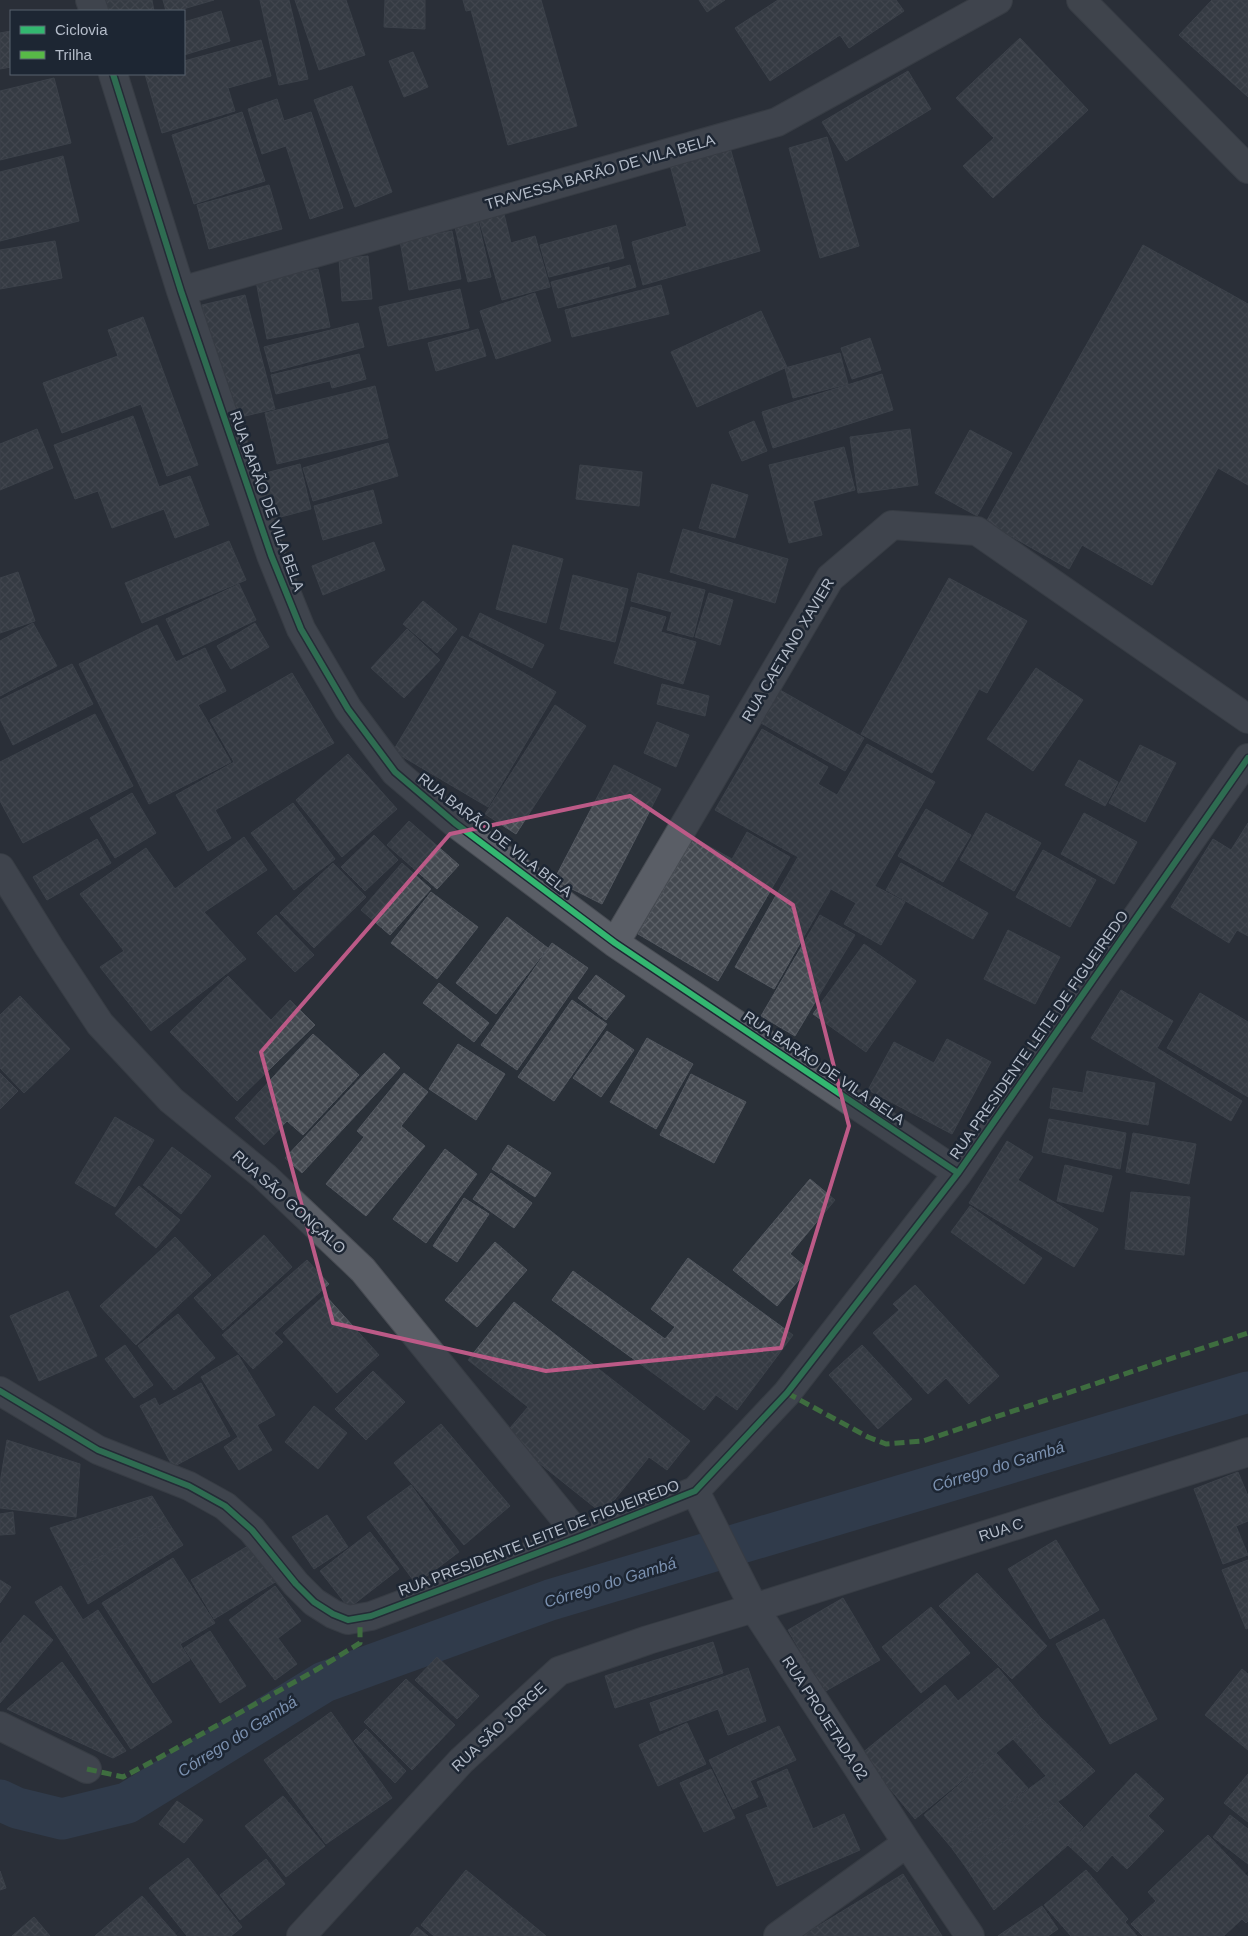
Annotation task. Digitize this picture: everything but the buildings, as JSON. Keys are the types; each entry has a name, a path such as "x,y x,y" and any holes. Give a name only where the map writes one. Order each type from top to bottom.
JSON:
{"main road":[{"path":"1081,0 1248,169"}],"street":[{"name":"TRAVESSA BARÃO DE VILA BELA","path":"181,291 777,122 998,0"},
{"name":"RUA BARÃO DE VILA BELA","path":"114,75 181,291 275,564 301,629 348,709 395,772 455,823 615,943 958,1173"},
{"name":"RUA CAETANO XAVIER","path":"615,943 830,578 892,525 977,531 1248,719"},
{"name":"RUA PRESIDENTE LEITE DE FIGUEIREDO","path":"0,1391 98,1450 189,1486 225,1506 252,1530 296,1584 314,1602 333,1614 348,1620 370,1616 580,1537 699,1498 787,1393 958,1173 1248,758"},
{"name":"RUA SÃO GONÇALO","path":"0,868 49,948 100,1024 171,1100 264,1176 363,1270 580,1537"},
{"name":"RUA C","path":"754,1608 1248,1452"},
{"name":"RUA PROJETADA 02","path":"699,1498 754,1608 970,1936"},
{"name":"RUA SÃO JORGE","path":"301,1936 460,1761 559,1671 648,1640 754,1608"},
{"path":"0,1726 87,1769"},
{"path":"778,1936 907,1843"}],"highlighted area":[{"path":"630,796 793,905 849,1126 781,1348 546,1371 333,1323 261,1052 450,834"}],"waterway":[{"name":"Córrego do Gambá","path":"0,1800 17,1808 62,1819 127,1803 324,1682 550,1600 1248,1392"}],"marked path":[{"path":"787,1393 868,1437 886,1444 923,1441 1248,1333"},
{"path":"87,1769 123,1777 157,1759 316,1670 360,1643 360,1618"}],"cycle path":[{"path":"113,75 181,291 271,555 301,629 348,709 395,772 455,823 615,943 958,1173"},
{"path":"0,1391 98,1450 189,1486 225,1506 252,1530 296,1584 314,1602 333,1614 348,1620 371,1616 580,1537 695,1491 787,1393 958,1173 1248,758"}]}
